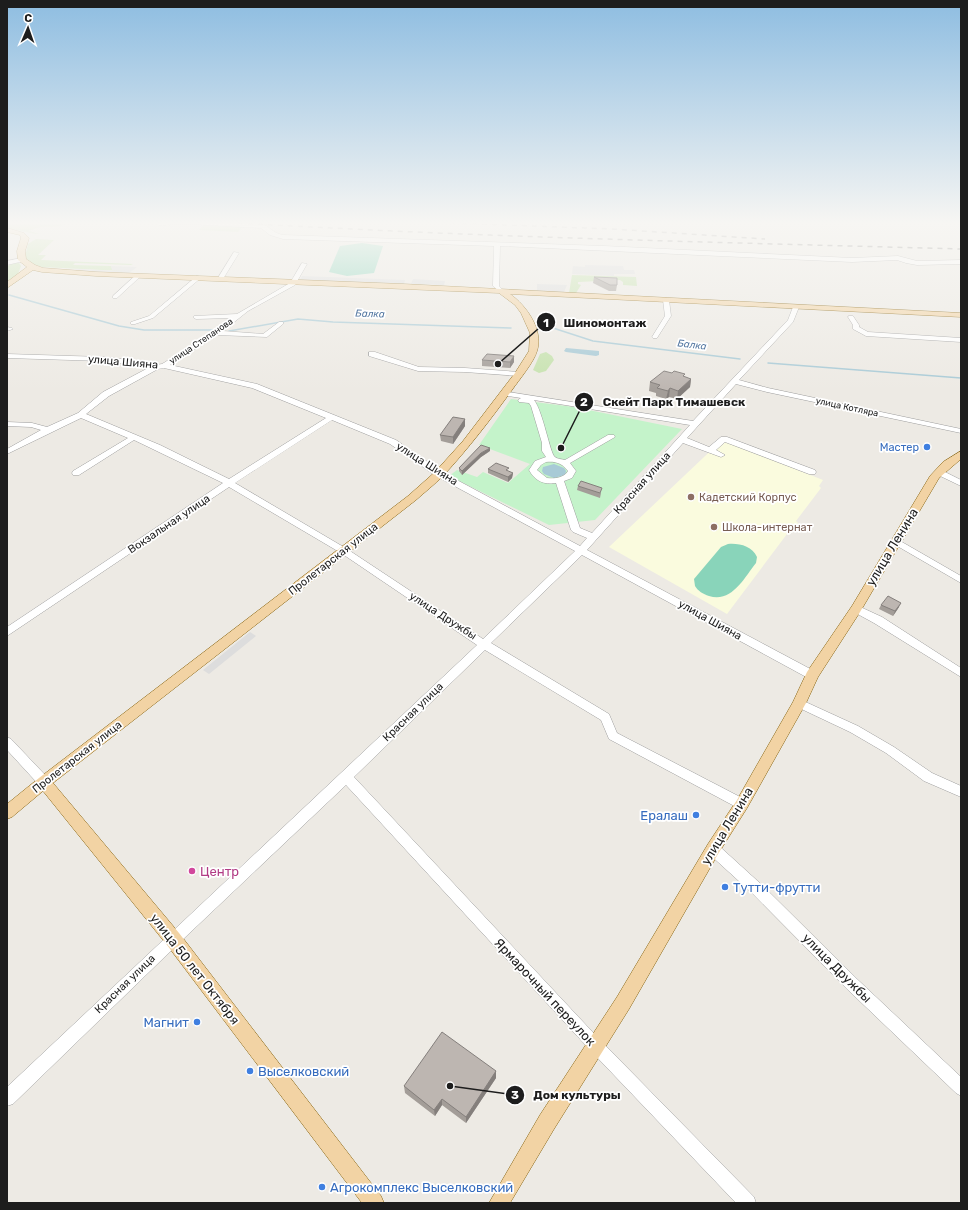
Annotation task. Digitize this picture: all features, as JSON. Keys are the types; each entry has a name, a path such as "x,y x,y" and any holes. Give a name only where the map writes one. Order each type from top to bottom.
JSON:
{"main road":[{"path":"7,286 17,277"},
{"path":"188,277 501,291 961,315"},
{"name":"Пролетарская улица","path":"7,813 44,782 412,498 439,474 466,443 519,374 530,357 534,345 534,333 527,305 522,306 513,298 501,291"},
{"path":"527,305 539,296 548,294"},
{"name":"улица Ленина","path":"499,1203 547,1122 596,1046 713,849 742,804 799,703 812,675 856,609 935,476 961,454"},
{"name":"улица 50 лет Октября","path":"44,782 172,939 374,1203"}],"street":[{"path":"114,297 136,277"},
{"path":"496,277 496,286 501,291"},
{"path":"133,324 150,317 199,278"},
{"name":"улица Степанова","path":"7,452 48,430 81,415 91,405 106,394 160,367 216,333 246,310 293,284 295,281"},
{"path":"655,337 668,316 666,300"},
{"name":"Красная улица","path":"7,1098 172,939 346,777 582,550 734,381 791,321 796,307"},
{"name":"улица Степанова","path":"196,317 238,316"},
{"path":"851,317 856,325 855,328 866,334 961,340"},
{"path":"216,333 265,336 281,323"},
{"path":"372,354 418,369 465,370 519,374"},
{"name":"улица Шияна","path":"7,356 103,359 147,364 254,386 394,442 439,474 812,675"},
{"name":"улица Котляра","path":"734,381 766,390 961,431"},
{"path":"503,395 695,424"},
{"path":"503,395 531,401 535,406 546,444 546,451 552,459"},
{"name":"улица Дружбы","path":"81,415 156,446 229,483 344,551 484,644 605,716 613,736 742,804"},
{"name":"Вокзальная улица","path":"7,632 229,483 332,417"},
{"path":"7,424 32,425 48,430"},
{"path":"76,473 134,437"},
{"path":"565,463 611,437"},
{"path":"710,451 724,439 812,472"},
{"path":"681,440 721,455"},
{"path":"552,459 565,463 569,465 572,470 569,476 556,481 539,478 533,470 536,464 542,460 552,459"},
{"path":"939,472 961,483"},
{"path":"556,481 576,530 593,537"},
{"path":"556,481 568,525 575,538 569,543"},
{"path":"896,541 961,580"},
{"path":"856,609 878,620 961,673"},
{"path":"799,703 854,729 890,750 928,777 961,792"},
{"name":"улица 50 лет Октября","path":"7,742 44,782"},
{"name":"Ярмарочный переулок","path":"346,777 596,1046 748,1203"},
{"name":"улица Дружбы","path":"713,849 757,889 852,984 961,1088"}],"shaded area":[{"path":"301,277 340,277 405,280 404,284 300,280"},
{"path":"413,279 445,281 444,285 411,284"},
{"path":"537,284 567,285 564,292 537,291"},
{"name":"Школа-интернат","path":"722,440 823,480 819,486 821,488 796,521 798,523 796,531 793,531 789,535 787,534 727,614 609,547"},
{"path":"250,632 256,636 209,674 203,670"}],"green space":[{"path":"7,277 14,277 7,284"},
{"path":"572,277 636,277 637,286 623,285 623,282 620,280 578,282 578,284 581,285 576,293 569,293"},
{"path":"546,352 552,356 554,360 546,371 539,373 533,370 540,354"},
{"path":"511,399 574,407 682,429 595,520 549,525 449,476 457,470 477,477 483,472 508,483 530,464 479,445"},
{"path":"728,544 745,546 752,550 757,557 756,563 737,588 731,593 717,597 709,596 696,588 694,579 721,547"}],"water":[{"path":"566,348 599,351 599,355 596,356 566,352 564,351"},
{"path":"554,464 564,468 566,471 565,475 554,478 544,474 542,471 543,467"}],"building":[{"path":"595,277 617,278 617,285 610,285"},
{"path":"487,354 514,356 510,362 482,360"},
{"path":"664,371 672,373 674,371 685,374 683,376 691,379 678,391 670,388 668,391 657,388 660,385 650,382"},
{"path":"453,417 465,419 453,437 440,435"},
{"path":"481,445 490,448 481,453 462,471 459,468"},
{"path":"496,463 509,468 506,470 513,473 508,477 488,469"},
{"path":"581,481 602,488 600,493 578,486"},
{"path":"888,596 901,603 895,611 881,605"},
{"path":"442,1032 496,1071 466,1117 442,1099 434,1110 404,1086"}],"waterway":[{"name":"Балка","path":"9,295 119,326 144,330 215,330"},
{"name":"Балка","path":"229,331 298,319 333,322 511,328"},
{"name":"Балка","path":"550,327 593,341 740,359"},
{"name":"Балка","path":"768,363 961,378"}],"place":[{"name":"Шиномонтаж","path":"498,364"},
{"name":"Мастер","path":"927,447"},
{"name":"Скейт Парк Тимашевск","path":"561,448"},
{"name":"Кадетский Корпус","path":"691,497"},
{"name":"Школа-интернат","path":"714,527"},
{"name":"Ералаш","path":"696,815"},
{"name":"Центр","path":"192,871"},
{"name":"Тутти-фрутти","path":"725,887"},
{"name":"Магнит","path":"197,1022"},
{"name":"Выселковский","path":"250,1071"},
{"name":"Дом культуры","path":"450,1086"},
{"name":"Агрокомплекс Выселковский","path":"322,1187"}]}
